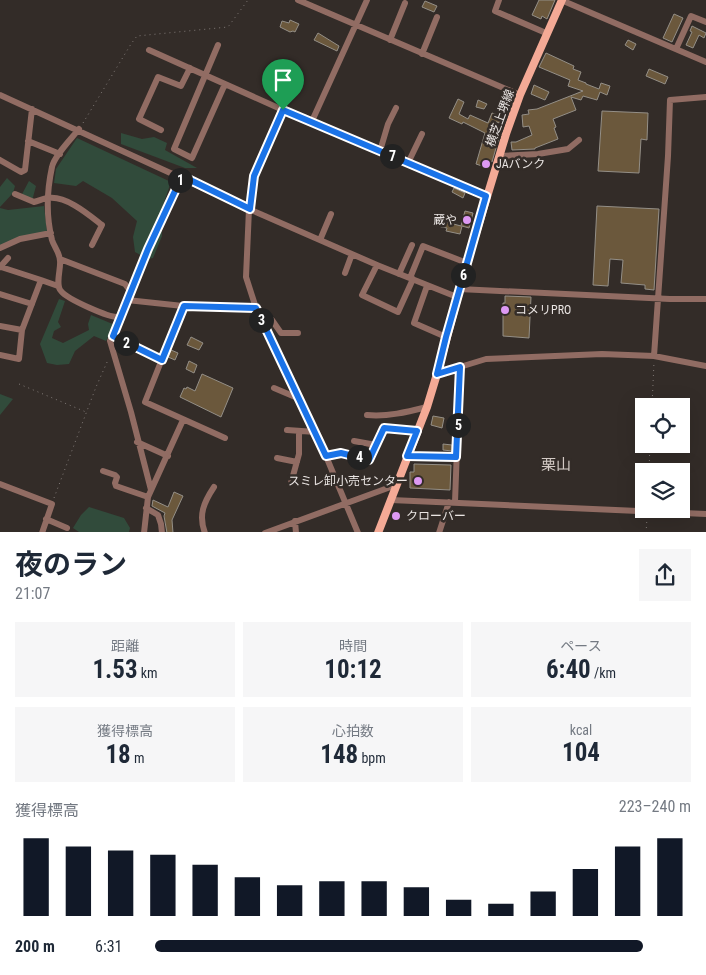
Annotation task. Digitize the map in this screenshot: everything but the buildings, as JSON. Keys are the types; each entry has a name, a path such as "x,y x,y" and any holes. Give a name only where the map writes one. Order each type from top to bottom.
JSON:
{"main road":[{"name":"横芝上堺線","path":"378,532 427,407 466,263 520,95 562,0"}],"street":[{"path":"298,0 520,95"},
{"path":"312,121 367,0"},
{"path":"499,0 495,11 546,33"},
{"path":"562,0 706,62"},
{"path":"390,40 405,3"},
{"path":"676,49 691,16 706,22"},
{"path":"422,54 437,17"},
{"path":"218,45 174,148 192,158 226,84"},
{"path":"149,50 486,196"},
{"path":"160,130 139,119 158,78 182,86 190,68"},
{"path":"295,72 254,176 246,277 256,308 316,432 358,532"},
{"path":"0,96 79,129 250,209 427,286 458,293 706,299"},
{"path":"654,356 670,100 706,97"},
{"path":"380,151 388,124 396,108"},
{"path":"0,160 21,172 25,170 32,109"},
{"path":"79,129 52,164 48,198 52,240 60,258 58,286 61,292 69,297 103,314 116,318 120,317"},
{"path":"408,163 422,134"},
{"path":"499,156 538,154 568,149 579,140"},
{"path":"28,141 60,154"},
{"path":"16,194 34,202 48,198 60,199 87,212 102,225 92,244"},
{"path":"320,240 331,214"},
{"path":"0,248 20,239 51,233"},
{"path":"399,274 412,245"},
{"path":"377,265 362,295 398,312 423,246 466,263"},
{"path":"345,273 352,254"},
{"path":"8,258 0,267 58,286"},
{"path":"60,258 126,284 131,292"},
{"path":"0,356 19,359 22,330 40,280"},
{"path":"427,286 414,322 446,337"},
{"path":"0,294 32,304"},
{"path":"149,494 110,341 127,300 184,306 256,308"},
{"path":"184,306 145,402 225,438"},
{"path":"264,325 272,320 281,333 298,333"},
{"path":"0,326 22,330"},
{"path":"113,336 162,360"},
{"path":"437,374 486,359 602,354 654,356 706,366"},
{"path":"439,532 452,502 460,367"},
{"path":"274,388 300,399"},
{"path":"367,415 378,416 427,407"},
{"path":"144,532 149,494 183,420"},
{"path":"326,456 341,453 369,460 384,428 417,431"},
{"path":"288,430 316,432"},
{"path":"291,483 299,454 299,431"},
{"path":"354,441 376,445"},
{"path":"137,442 168,456"},
{"path":"407,456 456,457"},
{"path":"277,458 297,462"},
{"path":"103,471 117,477 116,486 149,494"},
{"path":"0,484 52,504 42,532"},
{"path":"265,532 396,485"},
{"path":"205,532 201,514 204,503 214,487"},
{"path":"391,500 635,510"},
{"path":"146,508 158,515 162,532"},
{"path":"690,513 706,514"},
{"path":"46,519 67,528"},
{"path":"295,521 296,532"}],"path":[{"path":"131,292 182,176"},
{"path":"52,504 86,412 106,364 114,351"},
{"path":"652,398 654,356"},
{"path":"19,384 86,412"},
{"path":"646,532 647,518"}],"green space":[{"path":"121,133 142,139 154,137 167,143 165,150 197,168 185,168 121,144"},
{"path":"77,138 171,182 161,211 162,236 153,258 148,259 135,252 133,237 137,221 112,198 83,181 76,186 54,183 56,169"},
{"path":"7,178 15,186 13,193 0,207 0,187"},
{"path":"29,181 36,186 32,201 21,196"},
{"path":"44,206 47,231 0,247 0,208 8,210"},
{"path":"59,299 65,301 58,322 61,327 54,331 52,338 63,343 89,330 88,324 91,315 115,325 106,341 94,336 75,351 69,364 57,365 47,363 40,344"},
{"path":"0,394 13,399 0,415"},
{"path":"89,507 124,518 130,528 129,532 79,532 73,528 81,515"}],"place":[{"name":"JAバンク","path":"486,164"},
{"name":"蔵や","path":"467,220"},
{"name":"コメリPRO","path":"505,310"},
{"name":"スミレ卸小売センター","path":"418,481"},
{"name":"クローバー","path":"396,516"}],"district":[{"name":"栗山","path":"556,465"}],"route":[{"path":"283,110 486,196 466,263 437,374 460,367 456,457 407,456 417,431 384,428 369,460 341,453 326,456 256,308 184,306 162,360 113,336 148,249 182,176 250,209 254,176 283,110"}]}
